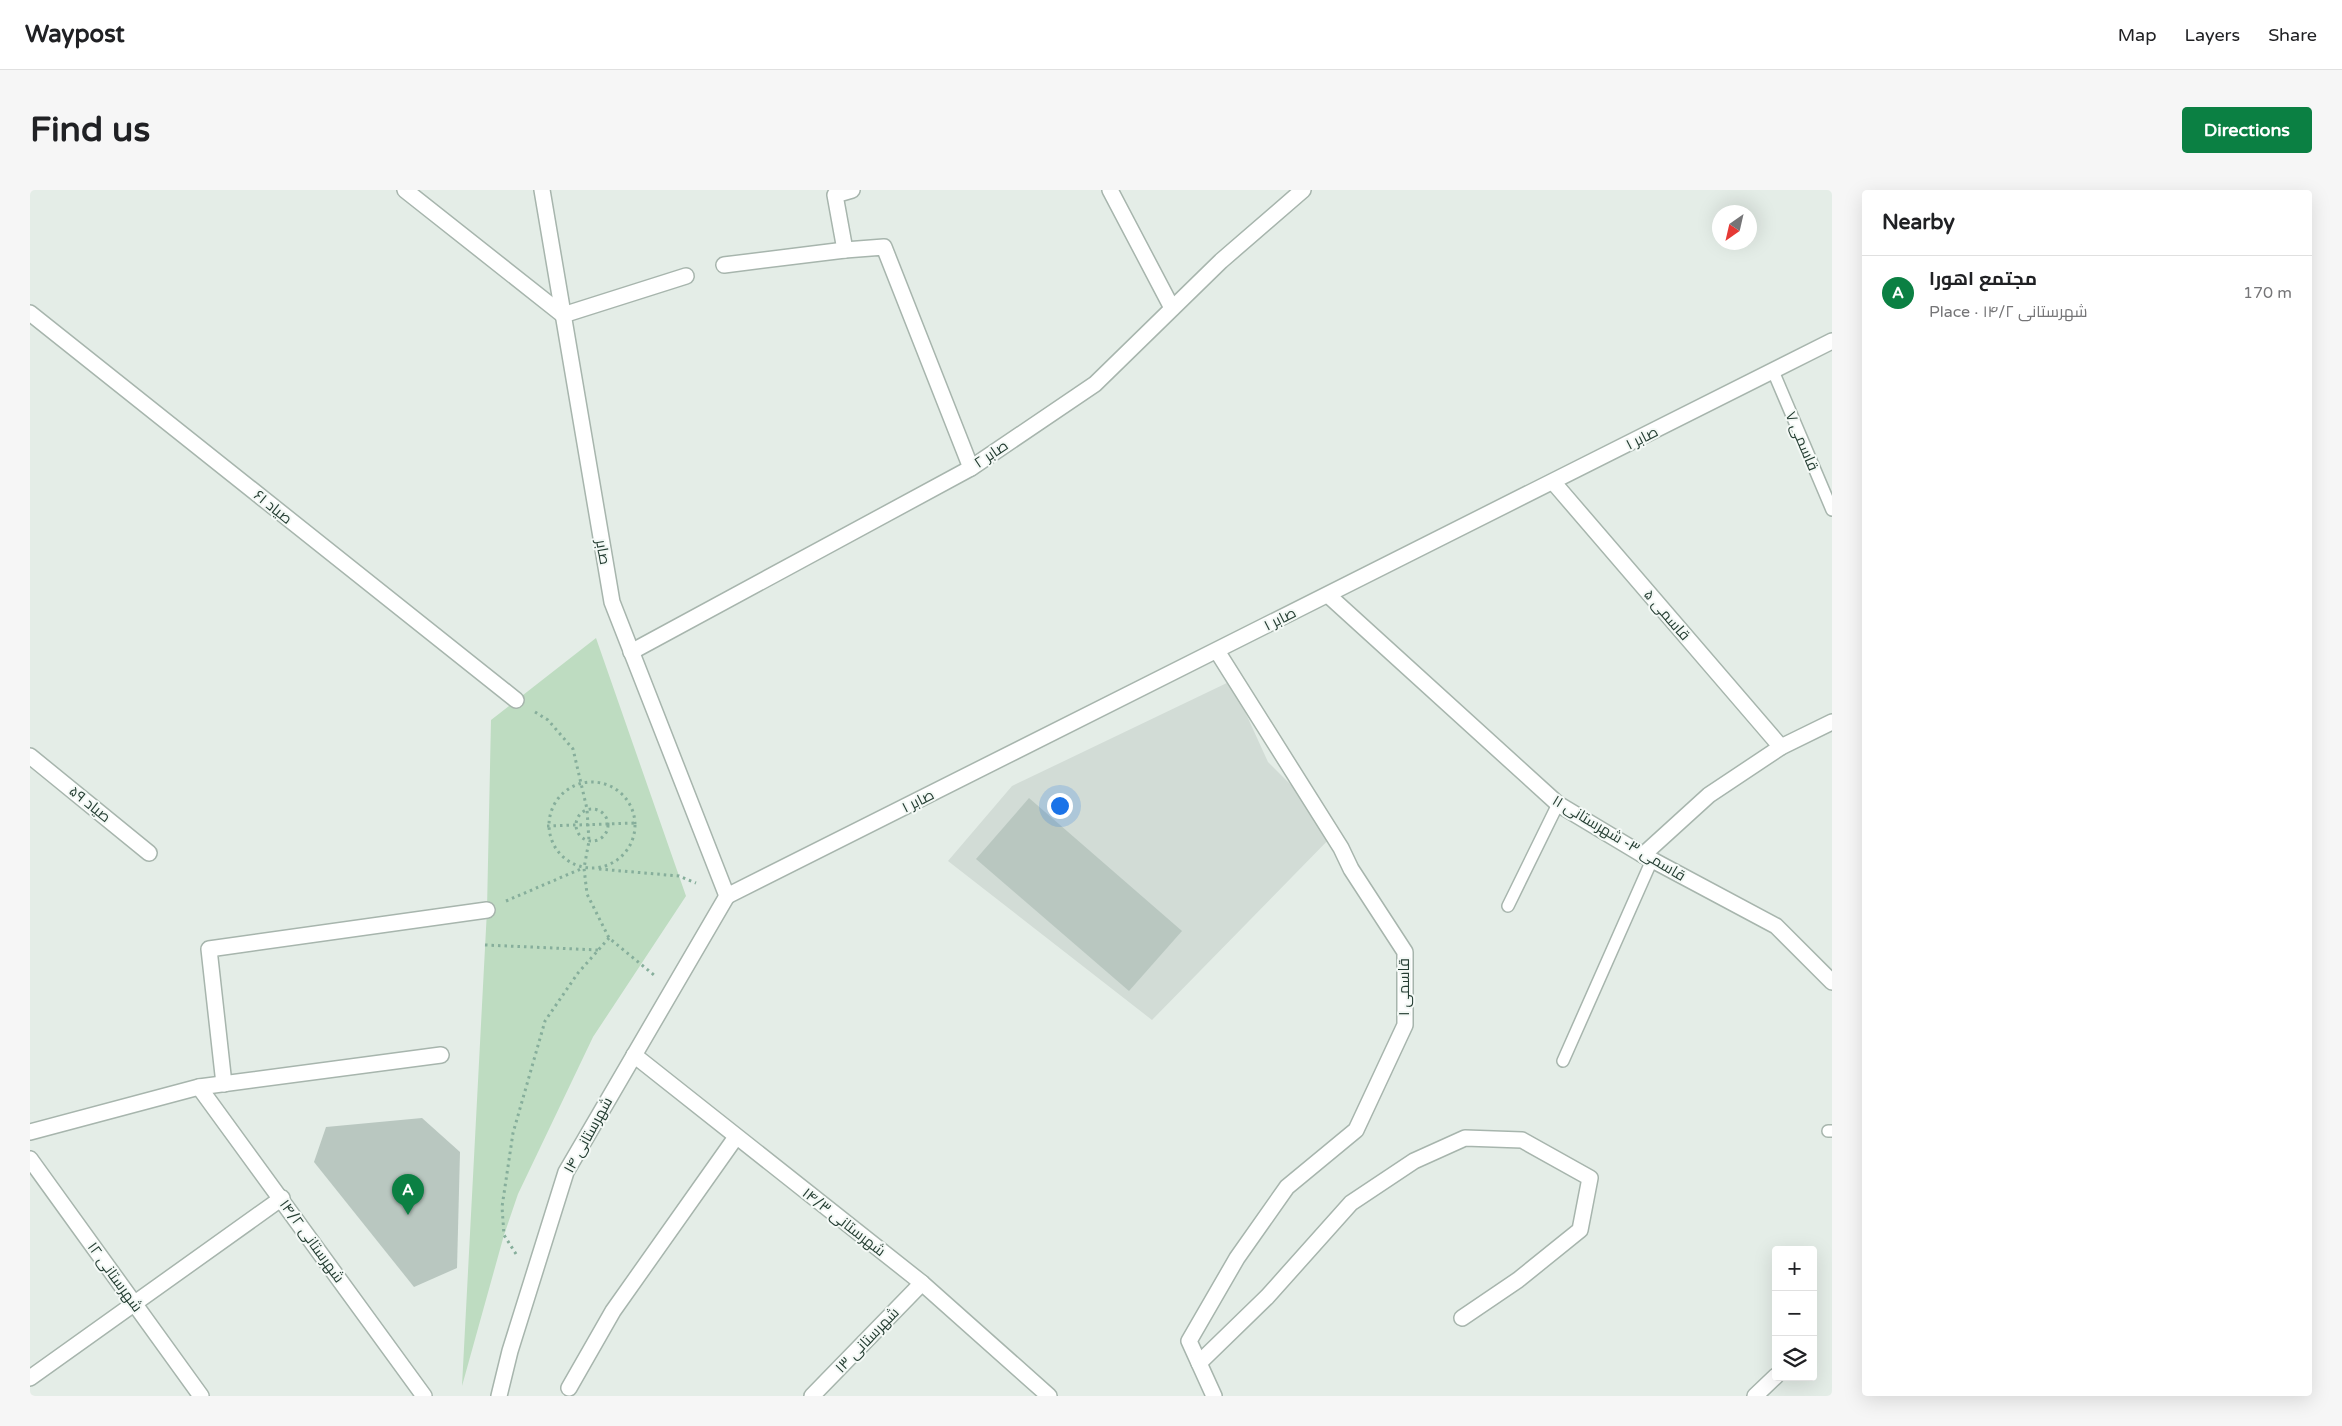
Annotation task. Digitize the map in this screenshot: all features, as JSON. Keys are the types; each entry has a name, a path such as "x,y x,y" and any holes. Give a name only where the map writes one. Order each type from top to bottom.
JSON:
{"street":[{"path":"405,190 563,315 686,276"},
{"name":"صابر","path":"542,190 612,602 727,896"},
{"path":"845,250 835,195 852,190"},
{"path":"1110,190 1172,308"},
{"name":"صابر ۲","path":"632,652 971,468 1095,384 1221,261 1303,190"},
{"path":"724,264 884,247 971,468"},
{"name":"صیاد ۶۱","path":"30,313 516,700"},
{"name":"صابر ۱","path":"727,896 1832,341"},
{"name":"قاسمی ۵","path":"1554,482 1781,747"},
{"name":"قاسمی ۳- شهرستانی ۱۱","path":"1328,595 1558,804 1647,858 1776,926 1832,982"},
{"name":"قاسمی ۱","path":"1199,1363 1189,1341 1237,1258 1287,1187 1356,1130 1404,1025 1405,952 1351,869 1341,848 1217,651"},
{"path":"1647,858 1709,795 1781,747 1832,722"},
{"name":"صیاد ۵۹","path":"30,756 149,852"},
{"name":"شهرستانی ۱۴","path":"499,1396 510,1351 566,1172 727,896"},
{"path":"224,1084 209,948 487,910"},
{"path":"30,1132 199,1087 441,1055"},
{"name":"شهرستانی ۱۴/۳","path":"634,1055 922,1283 1049,1396"},
{"name":"شهرستانی ۱۴/۲","path":"199,1087 282,1198 424,1396"},
{"path":"569,1388 613,1311 736,1137"},
{"path":"1214,1396 1199,1363 1267,1297 1351,1204 1414,1161 1464,1138 1522,1140 1590,1178 1580,1230 1518,1280 1462,1318"},
{"name":"شهرستانی ۱۲","path":"30,1158 201,1396"},
{"path":"30,1378 282,1198"},
{"name":"شهرستانی ۱۳","path":"812,1396 922,1283"},
{"path":"1755,1396 1772,1380"}],"lane":[{"name":"قاسمی ۷","path":"1773,371 1832,510"},
{"path":"1508,906 1558,804"},
{"path":"1563,1061 1647,858"}],"path":[{"path":"516,700 548,720 574,749 580,782 588,809 589,841 584,868 587,894 609,938 672,990"},
{"path":"487,910 584,868 603,867 620,858 632,842 636,823 631,804 618,790 600,782 580,782 563,791 551,807 547,826 553,845 566,860 584,868 679,876 727,896"},
{"path":"588,809 602,812 608,824 602,837 589,841 582,838 577,832 575,825 581,812 588,809"},
{"path":"547,826 636,823"},
{"path":"532,1278 504,1235 502,1207 513,1133 544,1021 578,973 609,938"},
{"path":"485,945 598,950"}],"shaded area":[{"path":"1231,681 1268,762 1337,831 1152,1020 948,861 1012,786"}],"green space":[{"path":"596,638 686,896 593,1037 518,1194 504,1235 462,1386 487,910 491,720"}],"building":[{"path":"1029,798 1182,931 1129,991 976,859"},
{"path":"422,1118 460,1152 457,1268 414,1287 314,1162 326,1127"}],"place":[{"name":"مجتمع اهورا","path":"408,1215"}]}
